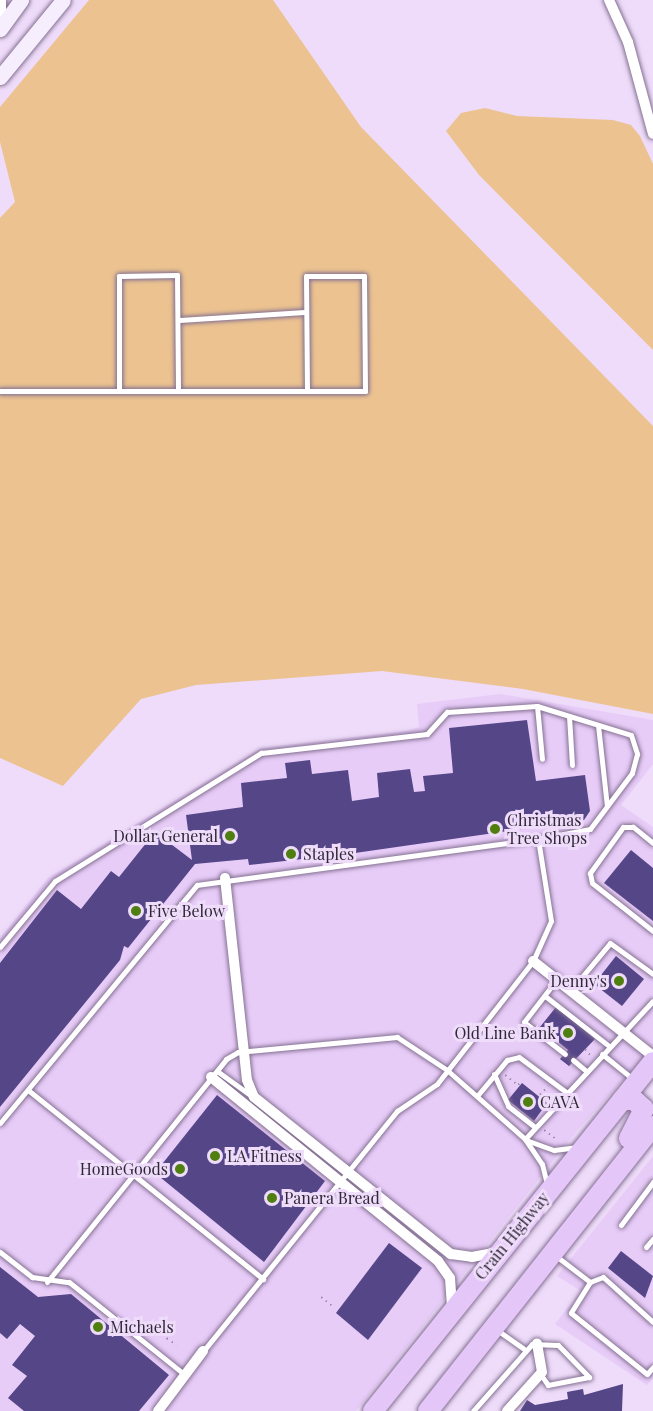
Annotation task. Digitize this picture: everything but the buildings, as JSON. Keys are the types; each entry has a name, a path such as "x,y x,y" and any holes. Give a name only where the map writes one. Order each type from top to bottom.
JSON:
{"highway":[{"name":"Crain Highway","path":"373,1411 499,1251 653,1062"},
{"path":"550,1256 551,1245 643,1119 640,1105 622,1100"},
{"path":"428,1411 653,1126"}],"main road":[{"path":"1,28 21,0"},
{"path":"0,77 63,0"}],"street":[{"path":"1,0 1,28"},
{"path":"609,0 628,42 653,134"},
{"path":"225,878 244,1051 254,1097 350,1171 451,1254 472,1257 499,1251"},
{"path":"533,961 653,1056"},
{"path":"214,1074 340,1185 438,1261 450,1278 452,1310"},
{"path":"507,1411 542,1372 537,1342"},
{"path":"158,1411 203,1351"}],"lane":[{"path":"119,390 119,276 177,275 178,390"},
{"path":"0,391 364,391 364,276 306,276 307,390"},
{"path":"178,320 306,312"},
{"path":"537,706 542,759"},
{"path":"0,947 55,880 261,753 427,734 447,711 537,706 631,735 637,754 632,773 590,829 538,839 225,878 188,891 0,1123"},
{"path":"569,716 572,765"},
{"path":"598,725 607,806"},
{"path":"653,843 633,826 623,827 590,873 592,882 653,931"},
{"path":"203,1351 340,1185 397,1111 426,1095 533,961 551,921 538,839"},
{"path":"571,990 610,943 653,974"},
{"path":"557,979 524,1022 565,1053"},
{"path":"544,996 609,1046"},
{"path":"525,1139 566,1092 653,1001"},
{"path":"46,1282 230,1055 244,1051 392,1036 447,1070 525,1139 542,1164 548,1192"},
{"path":"602,1054 637,1082"},
{"path":"477,1096 496,1072 519,1057 566,1092"},
{"path":"573,1060 586,1071"},
{"path":"496,1072 508,1106 535,1127"},
{"path":"214,1074 254,1097"},
{"path":"28,1090 131,1178 263,1279"},
{"path":"276,1131 284,1121"},
{"path":"525,1139 554,1150 584,1147"},
{"path":"621,1225 653,1182"},
{"path":"646,1247 653,1239"},
{"path":"0,1252 46,1282 69,1282 185,1375"},
{"path":"550,1256 590,1282"},
{"path":"653,1322 643,1308 603,1277 590,1282 571,1313 647,1374 653,1367"},
{"path":"494,1327 523,1348"},
{"path":"473,1411 523,1348 537,1342 558,1345 589,1377 548,1385 541,1381 542,1372"}],"path":[{"path":"585,1049 596,1060"},
{"path":"496,1072 518,1085 522,1081"},
{"path":"544,1131 556,1139"},
{"path":"321,1297 332,1306"},
{"path":"157,1331 176,1345"}],"shaded area":[{"path":"89,0 273,0 361,127 653,426 653,714 523,689 382,671 196,685 141,699 63,786 0,758 0,218 15,202 0,142 0,107"},
{"path":"485,108 517,116 613,120 631,125 640,136 653,164 653,350 479,175 446,131 461,113"},
{"path":"500,694 653,720 653,764 621,805 653,827 653,1047 575,1133 356,1411 0,1411 0,938 48,878 261,748 406,731 419,727 417,704"},
{"path":"653,1156 653,1378 647,1385 555,1324 581,1291 557,1276"}],"place":[{"name":"Christmas Tree Shops","path":"495,829"},
{"name":"Dollar General","path":"230,836"},
{"name":"Staples","path":"291,854"},
{"name":"Five Below","path":"136,911"},
{"name":"Denny's","path":"619,981"},
{"name":"Old Line Bank","path":"568,1033"},
{"name":"CAVA","path":"528,1102"},
{"name":"LA Fitness","path":"215,1156"},
{"name":"HomeGoods","path":"180,1169"},
{"name":"Panera Bread","path":"272,1198"},
{"name":"Michaels","path":"98,1327"}]}
